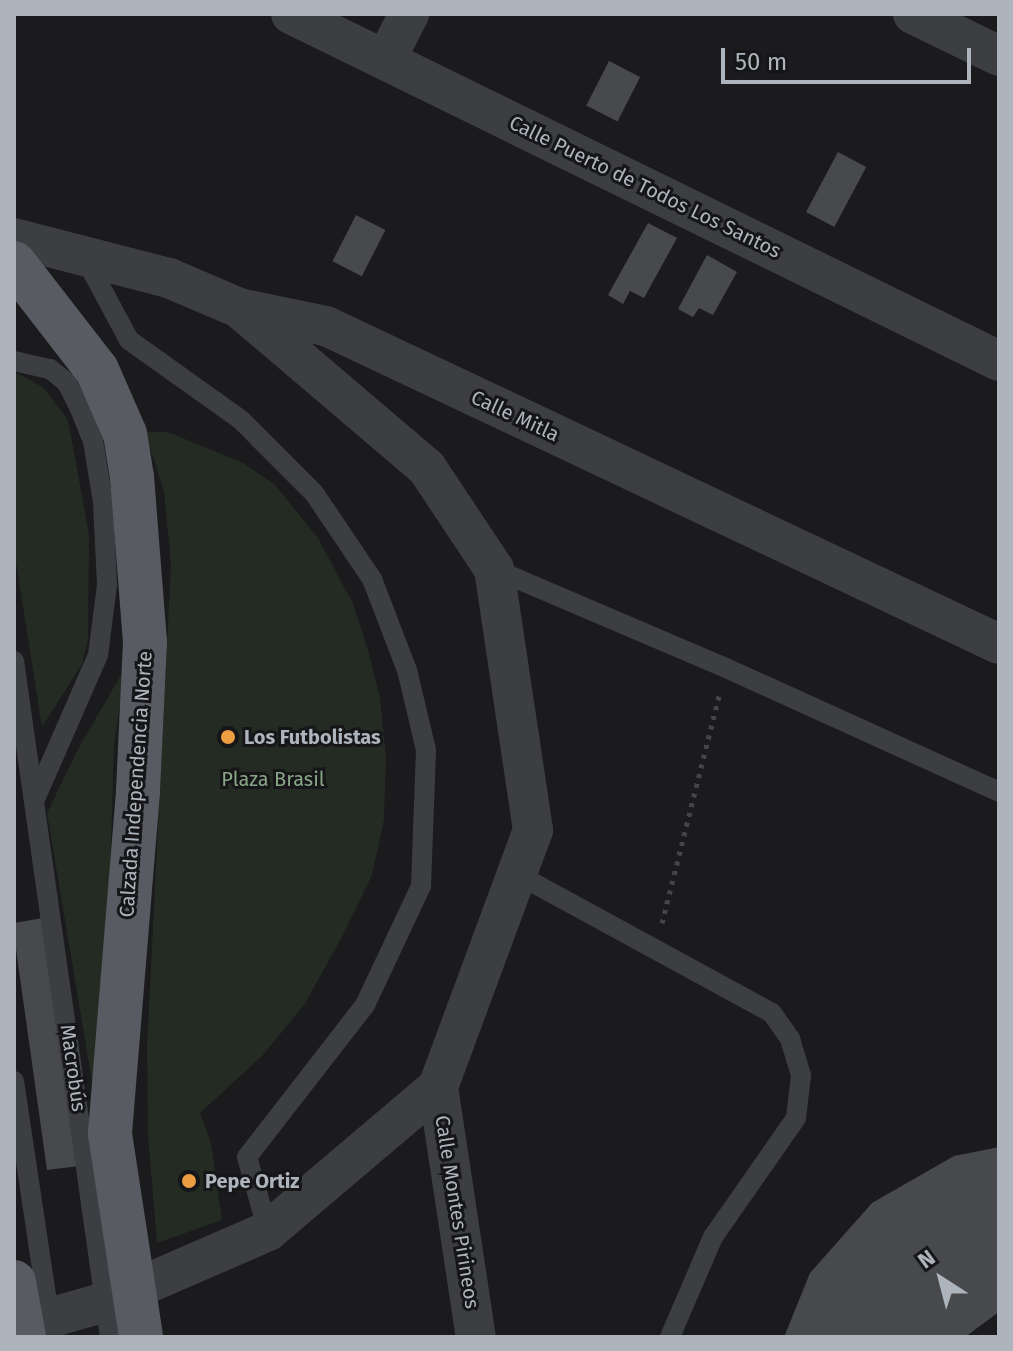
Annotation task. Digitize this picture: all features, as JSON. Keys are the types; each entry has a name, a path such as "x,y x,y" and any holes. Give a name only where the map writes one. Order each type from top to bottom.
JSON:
{"main road":[{"name":"Calzada Independencia Norte","path":"14,263 97,370 125,434 132,477 145,642 138,792 110,1134 116,1309 141,1337"},
{"path":"14,1282 33,1330"}],"street":[{"name":"Calle Puerto de Todos Los Santos","path":"291,14 999,361"},
{"path":"386,59 409,14"},
{"path":"913,14 999,56"},
{"name":"Calle Mitla","path":"14,238 82,253 169,278 239,308 326,326 997,639"},
{"path":"33,1330 116,1309 268,1231 438,1087 533,830 494,569 427,468 239,308"},
{"name":"Calle Montes Pirineos","path":"438,1087 476,1337"}],"lane":[{"path":"82,253 129,340 241,420 314,493 372,579 407,670 426,750 421,886 365,1005 247,1157 268,1231"},
{"path":"14,361 50,369 67,383 80,409 93,441 103,502 107,585 98,655 35,799"},
{"path":"494,569 726,668 999,792"},
{"name":"Macrobús","path":"14,661 116,1309"},
{"path":"517,874 772,1013 790,1039 801,1075 796,1118 713,1237 670,1337"},
{"path":"14,1081 33,1330"}],"path":[{"path":"656,948 726,668"}],"green space":[{"path":"14,372 43,387 68,420 89,534 88,639 82,664 42,727 14,550"},
{"name":"Plaza Brasil","path":"145,432 168,432 243,463 275,485 318,538 353,604 368,650 380,698 386,758 384,820 372,875 342,937 304,1005 262,1056 200,1113 211,1143 222,1220 157,1243 148,1135 147,1047 171,564 164,491"},
{"path":"125,668 114,746 106,1001 94,1093 47,813 78,749"}],"building":[{"path":"609,61 640,77 617,121 586,106"},
{"path":"838,152 866,167 834,227 806,212"},
{"path":"356,215 385,230 362,276 332,261"},
{"path":"648,223 677,238 644,298 630,291 623,304 608,295"},
{"path":"707,255 737,272 713,315 699,308 693,317 678,309"},
{"path":"43,918 79,1166 47,1170 14,935 14,923"},
{"path":"999,1147 999,1312 965,1337 784,1337 810,1273 872,1203 954,1156"}],"place":[{"name":"Los Futbolistas","path":"228,737"},
{"name":"Pepe Ortiz","path":"189,1181"}]}
